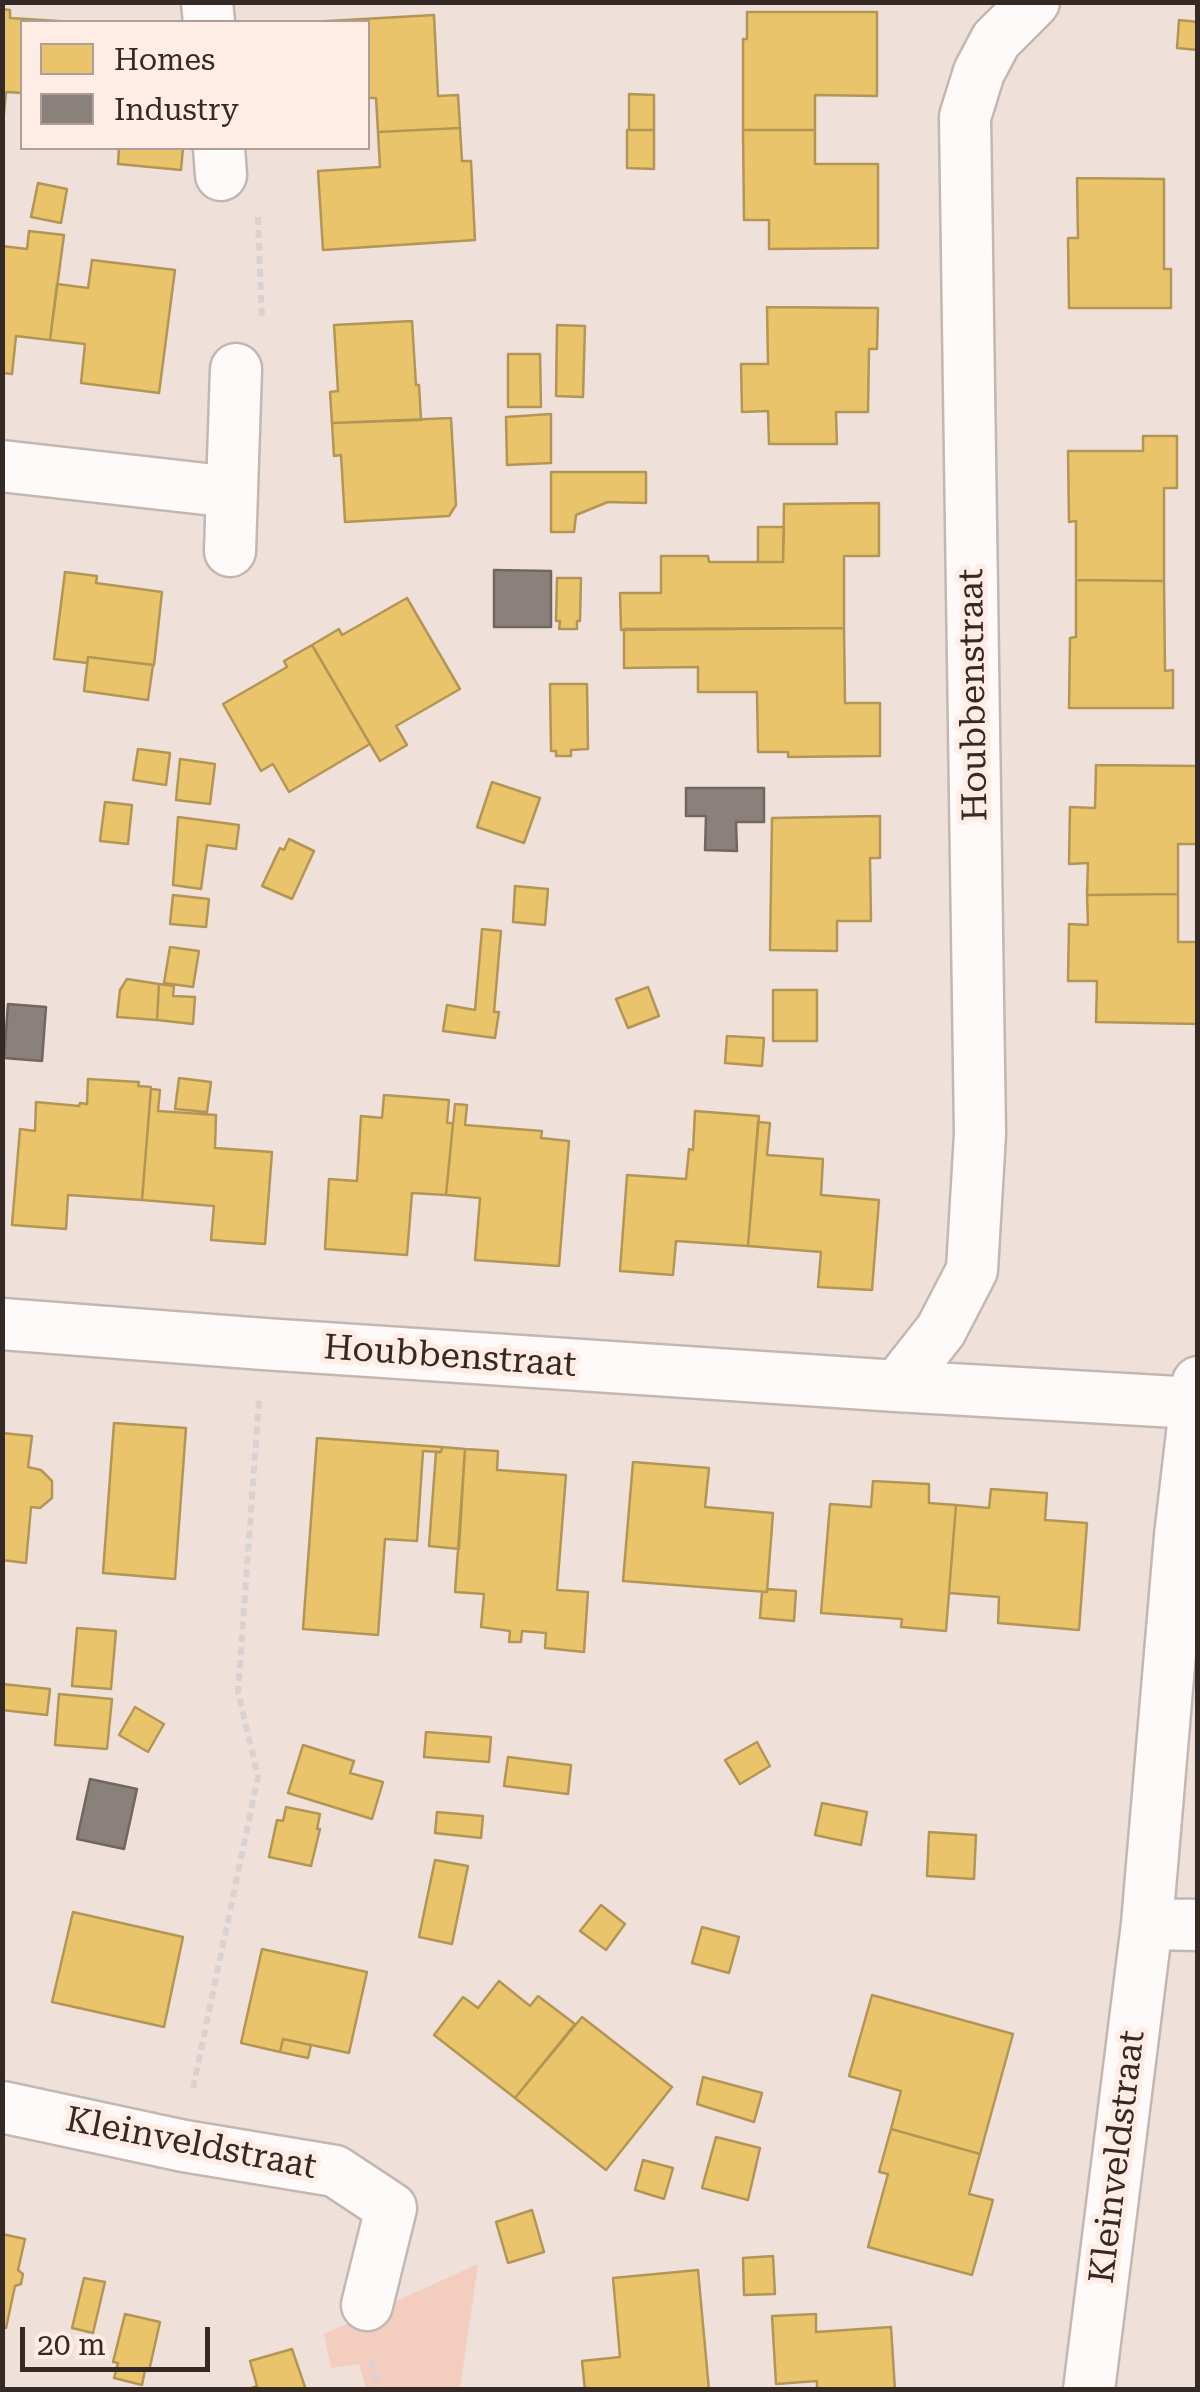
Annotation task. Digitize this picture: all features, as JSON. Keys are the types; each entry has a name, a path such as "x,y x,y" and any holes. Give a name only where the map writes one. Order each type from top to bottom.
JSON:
{"street":[{"name":"Houbbenstraat","path":"897,1386 941,1330 972,1270 980,1134 965,117 979,72 996,40 1034,2"},
{"path":"230,551 236,369"},
{"path":"2,466 232,492"},
{"name":"Houbbenstraat","path":"2,1324 897,1386 1196,1392"},
{"name":"Kleinveldstraat","path":"1088,2390 1147,1924 1196,1392"},
{"path":"1147,1924 1198,1925"},
{"name":"Kleinveldstraat","path":"2,2107 184,2146 335,2171 390,2208 367,2305"}],"path":[{"path":"220,161 256,189 264,360 236,369"},
{"path":"184,2146 258,1777 238,1692 264,1344"}],"shaded area":[{"path":"478,2264 460,2389 366,2389 359,2364 331,2368 324,2334"}],"building: Homes":[{"path":"2,9 10,10 10,18 42,20 20,20 20,93 6,92 3,124"},
{"path":"747,12 877,12 877,96 815,95 815,130 743,130 743,39 747,39"},
{"path":"434,15 438,96 458,95 460,128 378,132 376,98 370,98 370,20 345,20"},
{"path":"1179,20 1198,22 1198,50 1177,48"},
{"path":"629,94 654,95 654,130 629,130"},
{"path":"460,128 462,161 471,161 475,240 323,250 318,171 380,167 378,132"},
{"path":"627,130 654,130 654,169 627,168"},
{"path":"743,130 815,130 815,164 878,164 878,248 769,249 769,220 744,220"},
{"path":"119,150 183,150 181,170 118,164"},
{"path":"1077,178 1164,179 1164,269 1171,269 1171,308 1069,308 1068,238 1078,238"},
{"path":"38,183 67,189 61,223 31,217"},
{"path":"29,231 64,235 50,340 16,336 12,374 2,373 2,246 27,249"},
{"path":"92,260 175,270 159,393 81,383 85,344 50,340 57,284 88,288"},
{"path":"767,307 878,308 877,349 869,349 868,412 836,412 837,444 769,444 768,411 742,412 741,364 768,364"},
{"path":"412,321 421,420 332,423 330,392 338,391 334,325"},
{"path":"557,325 585,326 583,397 556,396"},
{"path":"508,354 540,354 541,407 508,407"},
{"path":"551,414 551,463 507,465 506,417"},
{"path":"451,418 456,505 449,516 345,522 341,455 334,456 332,423"},
{"path":"1143,436 1177,436 1177,488 1164,488 1164,581 1076,580 1076,521 1069,522 1068,451 1143,451"},
{"path":"551,472 646,472 646,503 608,502 576,515 574,532 551,532"},
{"path":"879,503 879,556 844,556 844,628 621,630 620,593 661,593 661,556 708,556 709,562 783,562 784,504"},
{"path":"758,527 784,527 783,562 758,562"},
{"path":"65,572 97,576 96,583 162,592 154,665 88,657 87,663 54,659"},
{"path":"557,578 581,578 577,629 559,629"},
{"path":"1076,580 1164,581 1165,671 1173,670 1173,708 1069,708 1070,638 1076,637"},
{"path":"407,598 460,689 396,726 407,745 380,761 312,645 339,629 342,635"},
{"path":"844,628 845,703 880,703 880,756 788,757 788,752 758,752 757,692 698,692 698,667 624,668 624,629"},
{"path":"312,645 370,744 289,792 273,764 261,771 223,704 287,667 284,661"},
{"path":"88,657 153,665 148,700 84,691"},
{"path":"550,684 587,684 588,749 571,750 571,756 556,756 556,751 551,751"},
{"path":"138,749 170,753 166,785 133,780"},
{"path":"180,759 215,764 210,804 176,800"},
{"path":"1096,765 1198,766 1198,844 1178,844 1178,894 1087,895 1088,863 1069,864 1070,807 1095,808"},
{"path":"492,782 540,798 524,843 477,827"},
{"path":"105,802 132,805 128,844 100,841"},
{"path":"880,816 880,858 870,858 871,921 837,921 837,951 770,950 772,818"},
{"path":"178,817 239,825 236,849 207,845 201,889 173,885"},
{"path":"289,839 314,851 292,899 262,886 280,848 284,850"},
{"path":"515,886 548,889 545,925 513,922"},
{"path":"1178,894 1178,942 1198,942 1198,1024 1096,1022 1097,981 1068,981 1069,924 1088,925 1087,895"},
{"path":"173,895 209,899 206,927 170,924"},
{"path":"482,929 501,931 495,1038 443,1031 447,1005 475,1010"},
{"path":"170,947 199,951 193,987 164,983"},
{"path":"127,979 159,984 157,1020 117,1017 120,990"},
{"path":"159,984 174,986 173,996 195,997 193,1024 157,1020"},
{"path":"648,987 659,1016 628,1028 616,999"},
{"path":"773,990 817,990 817,1041 773,1041"},
{"path":"727,1036 764,1038 762,1066 725,1063"},
{"path":"179,1078 211,1082 207,1112 175,1109"},
{"path":"88,1079 139,1082 138,1086 151,1087 142,1200 68,1195 66,1229 12,1225 20,1129 35,1131 36,1102 87,1104"},
{"path":"151,1089 160,1090 158,1111 216,1115 215,1148 272,1152 265,1244 211,1240 214,1206 142,1200"},
{"path":"384,1095 449,1100 447,1123 453,1123 446,1195 412,1193 407,1255 325,1249 329,1179 357,1181 361,1116 382,1118"},
{"path":"455,1104 467,1105 465,1125 542,1131 541,1138 569,1141 559,1266 475,1260 480,1198 446,1195"},
{"path":"695,1111 759,1116 748,1246 676,1241 673,1275 620,1271 627,1175 686,1179 689,1149 693,1150"},
{"path":"758,1122 770,1123 767,1155 823,1159 821,1195 879,1200 872,1290 818,1287 821,1252 748,1246"},
{"path":"114,1423 186,1428 175,1579 103,1573"},
{"path":"2,1433 32,1436 28,1467 41,1470 52,1481 52,1498 40,1508 31,1507 26,1563 2,1560"},
{"path":"317,1438 442,1447 441,1452 423,1451 417,1541 385,1539 378,1635 303,1629"},
{"path":"442,1447 465,1449 459,1549 429,1546 436,1452 441,1452"},
{"path":"465,1449 498,1451 497,1470 566,1475 557,1590 588,1592 584,1652 545,1648 546,1633 522,1631 521,1642 509,1642 510,1631 481,1627 484,1594 455,1592"},
{"path":"633,1462 709,1468 705,1507 773,1513 767,1592 623,1581"},
{"path":"873,1481 929,1484 929,1503 956,1505 946,1631 901,1627 902,1619 821,1613 830,1504 871,1507"},
{"path":"991,1489 1047,1493 1045,1520 1087,1523 1079,1630 998,1623 999,1597 949,1593 956,1505 989,1508"},
{"path":"796,1591 794,1621 760,1618 762,1592"},
{"path":"77,1628 116,1631 111,1689 72,1686"},
{"path":"2,1684 50,1689 47,1715 2,1710"},
{"path":"59,1694 112,1699 107,1749 55,1745"},
{"path":"135,1707 164,1724 148,1752 119,1735"},
{"path":"426,1732 491,1737 489,1762 424,1757"},
{"path":"757,1742 770,1766 740,1784 725,1760"},
{"path":"303,1745 354,1761 350,1773 383,1782 372,1819 288,1793"},
{"path":"508,1757 571,1765 568,1794 504,1786"},
{"path":"822,1803 867,1812 861,1845 815,1835"},
{"path":"286,1807 320,1814 311,1866 269,1857 277,1820 283,1821"},
{"path":"437,1812 483,1816 481,1838 435,1833"},
{"path":"929,1832 976,1835 974,1879 927,1876"},
{"path":"435,1860 468,1866 452,1944 419,1937"},
{"path":"601,1905 625,1924 606,1950 580,1931"},
{"path":"73,1912 183,1937 164,2027 52,2002"},
{"path":"702,1927 739,1937 729,1973 692,1963"},
{"path":"262,1949 367,1972 349,2053 283,2039 280,2052 241,2043"},
{"path":"499,1981 530,2006 538,1996 575,2024 515,2098 434,2035 463,1997 478,2008"},
{"path":"872,1995 1013,2034 980,2154 891,2129 901,2091 849,2076"},
{"path":"582,2017 672,2087 606,2170 515,2098"},
{"path":"283,2039 311,2045 308,2058 280,2052"},
{"path":"703,2077 762,2093 754,2122 697,2104"},
{"path":"891,2129 980,2154 969,2194 993,2200 972,2275 868,2247 888,2174 879,2172"},
{"path":"716,2137 760,2148 748,2200 702,2188"},
{"path":"643,2160 673,2168 664,2199 635,2190"},
{"path":"532,2210 544,2252 508,2263 496,2222"},
{"path":"2,2234 25,2239 18,2270 23,2274 21,2284 15,2286 6,2328 2,2327"},
{"path":"773,2256 775,2294 744,2295 743,2258"},
{"path":"698,2270 709,2390 585,2390 582,2361 620,2357 613,2278"},
{"path":"84,2278 105,2282 93,2333 72,2328"},
{"path":"125,2314 160,2322 142,2385 114,2378 118,2363 113,2362"},
{"path":"816,2314 816,2332 891,2327 895,2390 817,2390 817,2381 776,2384 772,2316"},
{"path":"292,2349 306,2390 246,2390 257,2386 250,2361"}],"building: Industry":[{"path":"494,570 551,571 551,627 494,627"},
{"path":"686,788 764,788 764,822 736,822 737,851 705,850 706,816 686,816"},
{"path":"8,1004 46,1007 42,1061 4,1058"},
{"path":"90,1779 137,1789 124,1849 77,1839"}]}
